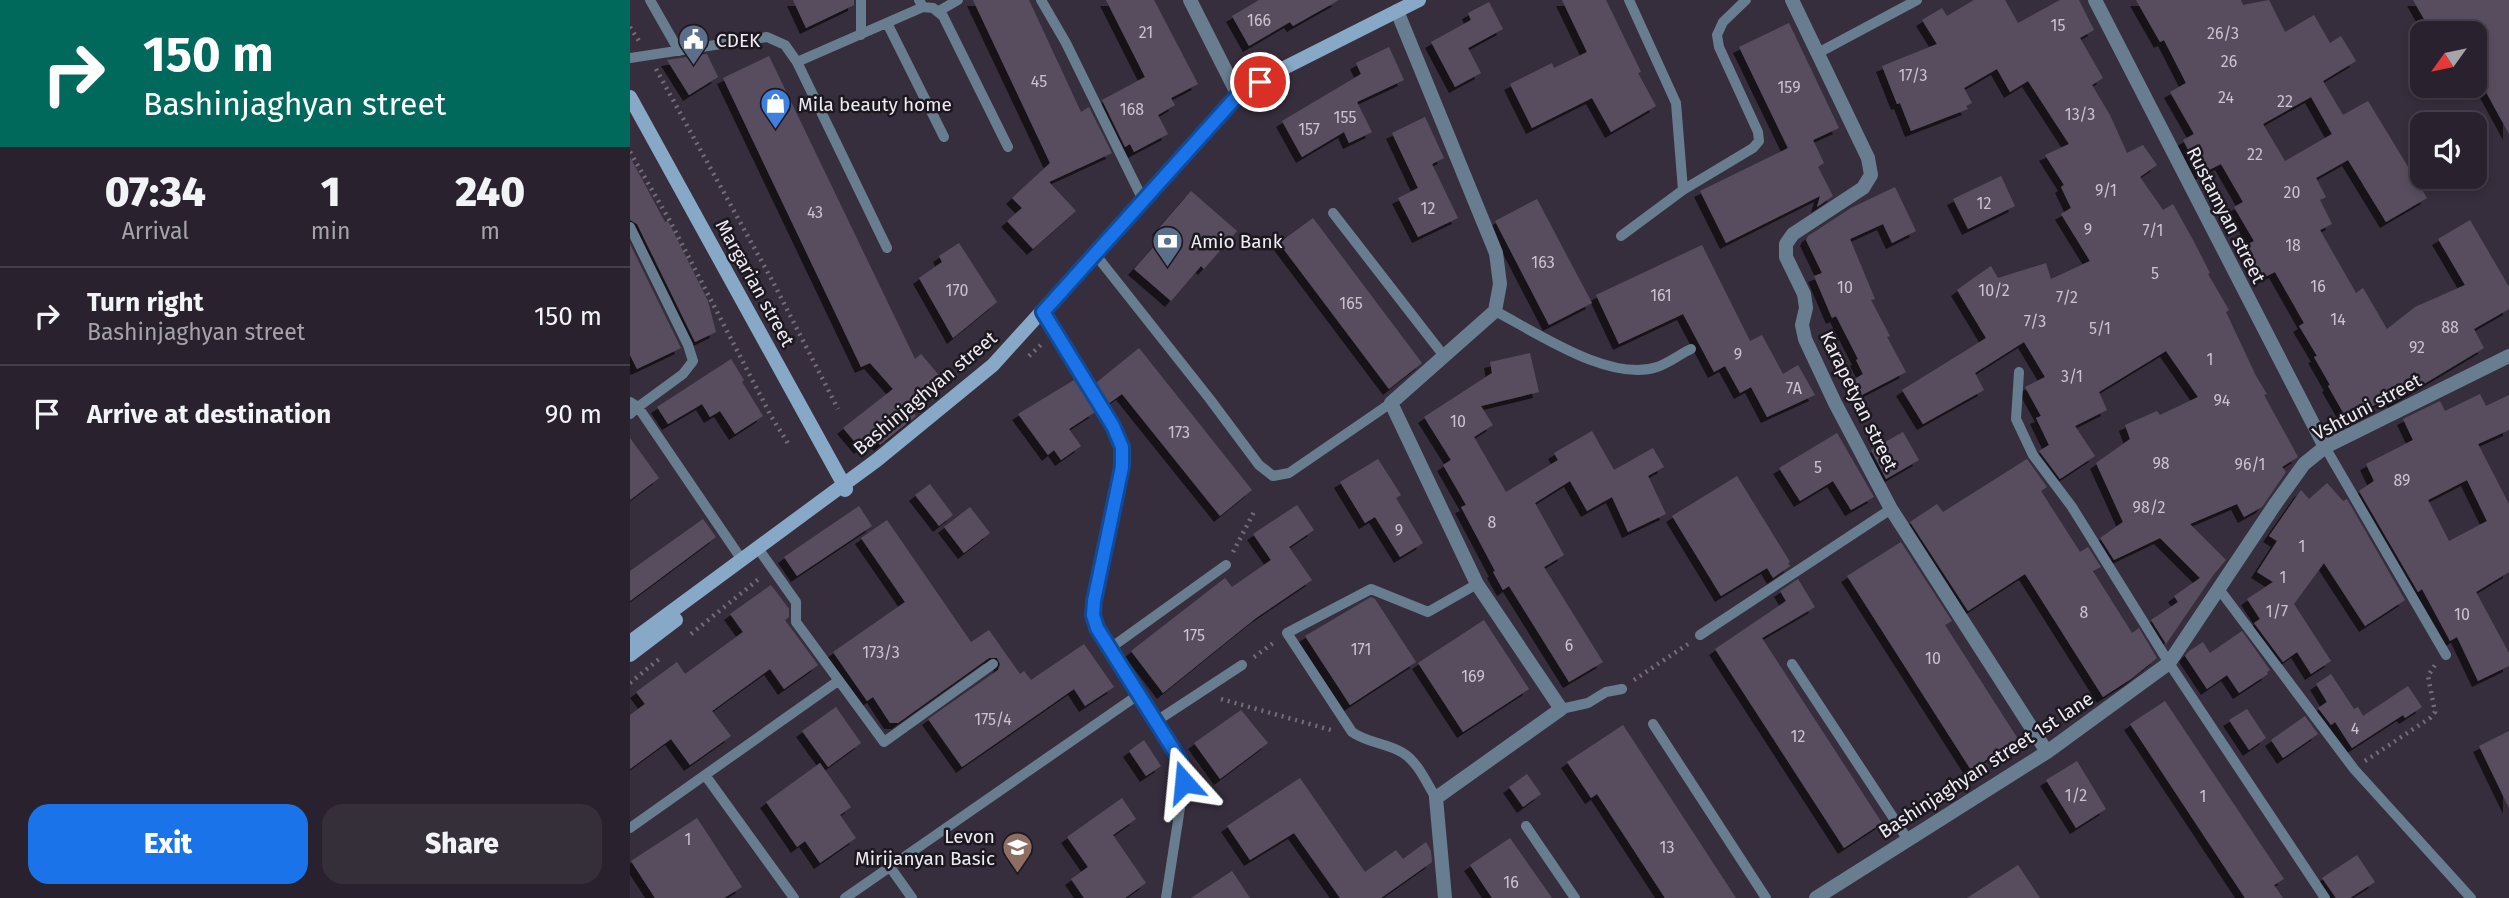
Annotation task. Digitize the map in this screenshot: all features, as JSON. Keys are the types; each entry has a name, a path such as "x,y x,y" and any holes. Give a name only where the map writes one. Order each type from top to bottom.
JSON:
{"main road":[{"name":"Bashinjaghyan street","path":"630,655 762,554 993,365 1238,95 1282,69 1419,0"},
{"name":"Margarian street","path":"630,97 843,488"},
{"name":"Margarian street","path":"630,108 843,488"},
{"name":"Bashinjaghyan street","path":"630,642 843,488"}],"street":[{"path":"1190,0 1238,95"},
{"name":"Karapetyan street","path":"1792,0 1868,158 1871,175 1863,188 1793,234 1786,244 1786,257 1804,294 1806,309 1802,325 1805,339 1889,506"},
{"name":"Rustamyan street","path":"2095,0 2325,447"},
{"path":"1397,11 1496,253 1500,284 1495,311 1391,403 1477,584 1562,709 1436,798 1445,898"},
{"name":"Vshtuni street","path":"2218,589 2304,464 2325,447 2509,356"},
{"path":"1889,506 2047,752"},
{"name":"Bashinjaghyan street 1st lane","path":"1816,898 2047,752 2169,663 2218,589"}],"lane":[{"path":"650,0 679,51"},
{"path":"861,0 861,35"},
{"path":"939,11 958,0"},
{"path":"1041,0 1066,43 1143,200"},
{"path":"1629,0 1676,103 1683,190"},
{"path":"1621,236 1683,190 1753,148 1759,141 1758,132 1719,47 1717,34 1723,22 1746,0"},
{"path":"1818,53 1917,0"},
{"path":"797,62 887,23 921,4 939,11 1008,147"},
{"path":"887,23 944,137"},
{"path":"630,58 767,37 785,45 797,62 887,248"},
{"path":"1333,213 1444,356"},
{"path":"630,227 688,345 693,361 683,373 633,408 742,560"},
{"path":"1095,254 1259,465 1273,476 1289,473 1391,403"},
{"path":"1495,311 1577,354 1610,366 1633,370 1657,367 1691,349"},
{"path":"1043,312 1113,426 1122,447 1122,467 1093,615 1109,649 1180,760 1184,782 1166,898"},
{"path":"2019,372 2016,419 2033,454 2072,507 2169,663 2325,898"},
{"path":"2325,447 2445,655"},
{"path":"1700,635 1889,506"},
{"path":"762,554 796,602 796,622 884,742 993,664"},
{"path":"1109,649 1226,565"},
{"path":"1436,798 1412,761 1404,754 1352,732 1287,634 1371,589 1428,612 1477,584"},
{"path":"2218,589 2354,768 2470,898"},
{"path":"1792,664 1908,840"},
{"path":"1155,722 1242,665"},
{"path":"630,828 838,681"},
{"path":"1562,709 1588,703 1606,692 1622,689"},
{"path":"845,898 1138,695"},
{"path":"1653,724 1766,898"},
{"path":"705,775 794,898"},
{"path":"1526,826 1574,898"},
{"path":"890,867 912,898"}],"path":[{"path":"630,27 774,282 838,409"},
{"path":"630,152 677,233 789,445"},
{"path":"1226,565 1255,512"},
{"path":"1242,665 1287,634"},
{"path":"1622,689 1700,635"},
{"path":"2354,768 2435,712 2428,676 2445,655"},
{"path":"1231,702 1326,728"}],"building":[{"path":"793,0 854,0 854,5 806,28"},
{"path":"973,0 1029,0 1081,112 1089,107 1112,153 1049,182 1076,211 1033,249 1007,221 1022,208 1012,198 1050,163"},
{"path":"1106,0 1154,0 1198,84 1171,98 1175,105 1158,115 1168,134 1134,152 1130,144 1125,147 1102,100 1145,77"},
{"path":"1259,0 1339,0 1293,26 1290,22 1249,46 1232,16"},
{"path":"1562,0 1606,0 1641,72 1638,73 1656,106 1611,132 1592,98 1532,128 1510,84 1552,63 1554,68 1587,52"},
{"path":"1974,0 2005,0 2018,23 2060,0 2079,0 2094,30 2080,38 2103,78 2092,85 2110,115 2127,153 2143,145 2157,165 2140,177 2163,210 2173,204 2229,310 2226,312 2267,394 2264,395 2298,457 2282,467 2286,472 2262,507 2244,517 2237,504 2190,524 2226,560 2166,644 2151,620 2178,602 2174,596 2200,578 2160,538 2114,560 2100,538 2123,522 2096,463 2130,439 2125,425 2157,411 2160,415 2198,397 2166,351 2099,392 2107,410 2075,426 2095,456 2060,479 2039,451 2049,445 2036,418 2041,416 2025,387 2045,377 2024,342 1975,373 1984,390 1923,424 1902,390 1986,338 1957,290 1991,266 1998,278 2046,263 2051,279 2090,261 2061,214 2071,208 2061,187 2064,185 2045,155 2069,144 2028,81 2010,92 1997,69 1964,88 1972,103 1966,106 1968,109 1911,131 1900,103 1897,104 1882,66 1937,44 1922,20 1942,8 1947,16"},
{"path":"2136,0 2241,0 2243,5 2269,0 2285,32 2314,15 2330,43 2341,36 2356,61 2323,81 2343,115 2368,101 2410,170 2410,189 2422,189 2427,198 2386,222 2348,160 2316,178 2326,197 2320,200 2332,224 2320,230 2356,293 2363,288 2387,329 2415,307 2465,285 2438,239 2470,220 2509,287 2509,309 2474,329 2484,348 2394,402 2390,396 2348,421 2314,357 2317,356 2299,326 2304,323 2275,272 2259,280 2242,247 2254,241 2234,207 2243,202 2221,164 2201,174 2183,140 2194,134 2170,92 2186,83 2164,40 2160,42","holes":["2311,97 2332,134 2285,161 2263,124"]},
{"path":"2413,0 2509,0 2509,134 2487,94 2487,21 2425,21"},
{"path":"1489,2 1503,29 1468,48 1481,73 1455,87 1431,42 1471,20 1468,13"},
{"path":"1789,23 1839,128 1813,140 1824,163 1818,167 1833,196 1817,207 1820,196 1726,243 1700,191 1788,148 1739,47"},
{"path":"1389,47 1404,80 1357,102 1372,132 1349,143 1344,132 1302,157 1282,121 1361,74 1356,63"},
{"name":"CDEK","path":"707,54 718,77 689,95 667,60"},
{"path":"769,56 915,359 921,354 943,380 910,409 916,416 880,445 873,437 860,448 843,428 893,389 870,363 861,367 723,78"},
{"path":"1425,117 1444,158 1432,164 1458,218 1418,237 1398,198 1418,188 1392,133"},
{"path":"630,157 665,222 668,221 708,301 716,332 695,342 637,224 630,220"},
{"path":"2001,176 2015,206 1968,229 1953,199"},
{"path":"1895,187 1916,231 1892,243 1883,224 1850,239 1875,299 1871,300 1906,372 1862,395 1853,380 1863,374 1856,360 1858,359 1836,316 1832,318 1814,276 1822,273 1806,240 1808,236 1851,208"},
{"path":"1191,191 1237,231 1204,269 1201,266 1171,301 1134,269 1165,234 1158,229"},
{"path":"1537,199 1592,303 1549,325 1495,221"},
{"path":"1313,218 1422,363 1389,389 1279,243"},
{"path":"959,243 997,302 953,338 919,278 942,262 939,256"},
{"path":"630,244 681,348 637,369 630,355"},
{"path":"1702,245 1750,341 1762,335 1783,374 1798,365 1815,395 1767,417 1751,387 1740,393 1725,366 1714,372 1683,314 1619,344 1596,295"},
{"path":"1139,348 1252,490 1220,516 1122,394 1108,404 1096,383"},
{"path":"1530,353 1539,392 1481,406 1493,425 1474,437 1506,492 1558,460 1554,453 1592,431 1614,470 1653,448 1664,467 1648,476 1666,514 1628,532 1612,497 1587,511 1570,481 1535,503 1564,555 1544,567 1603,662 1569,682 1509,586 1503,590 1493,572 1495,571 1461,507 1466,505 1443,465 1451,460 1424,417 1492,373 1490,362"},
{"path":"731,359 763,416 735,434 720,411 710,417 702,404 668,424 657,407"},
{"path":"1074,380 1095,412 1069,429 1081,446 1061,460 1054,450 1048,455 1018,414"},
{"path":"2480,394 2486,406 2509,395 2509,430 2478,444 2509,504 2509,572 2476,592 2509,653 2509,666 2478,681 2457,637 2450,641 2422,589 2418,592 2359,491 2374,481 2366,464 2413,440 2403,419 2440,401 2445,411","holes":["2467,480 2487,521 2449,541 2428,500"]},
{"path":"1903,432 1919,460 1886,479 1871,450"},
{"path":"1837,433 1874,497 1851,510 1833,481 1800,501 1779,468"},
{"path":"630,438 659,478 630,500"},
{"path":"1378,459 1401,495 1396,498 1423,543 1400,557 1375,517 1365,523 1340,482"},
{"path":"2027,459 2047,487 2041,491 2080,552 2088,547 2101,567 2093,571 2132,633 2139,628 2157,658 2103,697 2025,574 1968,611 1910,522 1937,504 1943,512"},
{"path":"1737,476 1790,566 1773,578 1767,568 1721,596 1672,516"},
{"path":"2327,483 2343,501 2347,499 2405,600 2365,626 2324,563 2294,604 2331,661 2311,674 2297,652 2283,662 2254,623 2260,619 2247,599 2273,582 2257,572 2277,541 2269,536 2301,490 2309,499"},
{"path":"930,484 953,515 939,526 915,495"},
{"path":"1297,505 1314,530 1289,547 1312,580 1256,618 1163,693 1131,651 1225,578 1232,587 1271,560 1253,534"},
{"path":"859,506 872,526 797,576 784,557"},
{"path":"970,507 990,533 964,553 944,527"},
{"path":"703,519 716,537 630,601 630,571"},
{"path":"887,520 971,642 989,630 1020,674 1024,671 1031,680 1084,644 1114,687 1085,706 1074,689 962,767 928,719 998,670 1000,664 997,658 989,658 898,723 890,723 873,697 867,701 833,652 905,602 861,538"},
{"path":"1901,542 1952,621 1945,625 2018,739 1971,770 1847,576"},
{"path":"1798,579 1815,607 1762,638 1882,823 1844,848 1715,649 1786,601 1780,591"},
{"path":"771,585 789,609 789,617 785,620 818,665 784,689 770,669 712,711 731,736 690,765 671,739 630,769 630,715 645,704 636,692 677,662 685,674 743,632 730,614"},
{"path":"1371,597 1375,599 1416,662 1350,705 1305,636"},
{"path":"1484,620 1529,689 1463,732 1418,663"},
{"path":"2242,631 2270,670 2268,674 2239,693 2227,675 2207,689 2185,656 2203,642 2210,653"},
{"path":"2331,674 2354,709 2358,707 2363,716 2408,686 2422,707 2405,718 2403,715 2352,748 2335,722 2331,725 2318,708 2327,702 2316,684"},
{"path":"2165,701 2284,879 2274,885 2283,898 2245,898 2130,724"},
{"path":"836,707 861,743 828,767 802,731"},
{"path":"2247,709 2266,738 2249,750 2229,720"},
{"path":"1241,710 1268,743 1220,779 1194,743"},
{"path":"2305,716 2318,734 2283,758 2271,740"},
{"path":"1623,725 1736,898 1665,898 1597,794 1591,798 1567,762"},
{"path":"2509,731 2509,808 2479,746"},
{"path":"1144,740 1161,766 1146,776 1129,751"},
{"path":"2077,761 2106,809 2076,828 2046,780"},
{"path":"820,763 851,807 840,815 856,838 820,863 805,841 797,847 766,802"},
{"path":"1527,774 1541,794 1523,807 1509,787"},
{"path":"1300,778 1365,872 1396,850 1403,859 1426,842 1431,851 1432,862 1381,898 1340,898 1294,833 1250,860 1227,826"},
{"path":"1122,798 1136,819 1113,835 1146,883 1125,898 1084,898 1071,879 1088,867 1067,837"},
{"path":"697,818 742,887 724,898 655,898 631,861"},
{"path":"1510,838 1552,898 1492,898 1470,865"},
{"path":"2357,855 2375,882 2350,898 2336,898 2322,878"},
{"path":"2018,865 2040,898 1967,898"},
{"path":"1232,871 1250,898 1191,898"}],"place":[{"name":"CDEK","path":"693,67"},
{"name":"Mila beauty home","path":"775,131"},
{"name":"Amio Bank","path":"1168,268"},
{"name":"Levon Mirijanyan Basic","path":"1018,874"}],"route":[{"path":"1184,782 1180,760 1109,649 1093,615 1122,467 1122,447 1113,426 1043,312 1238,95 1260,82"}]}
